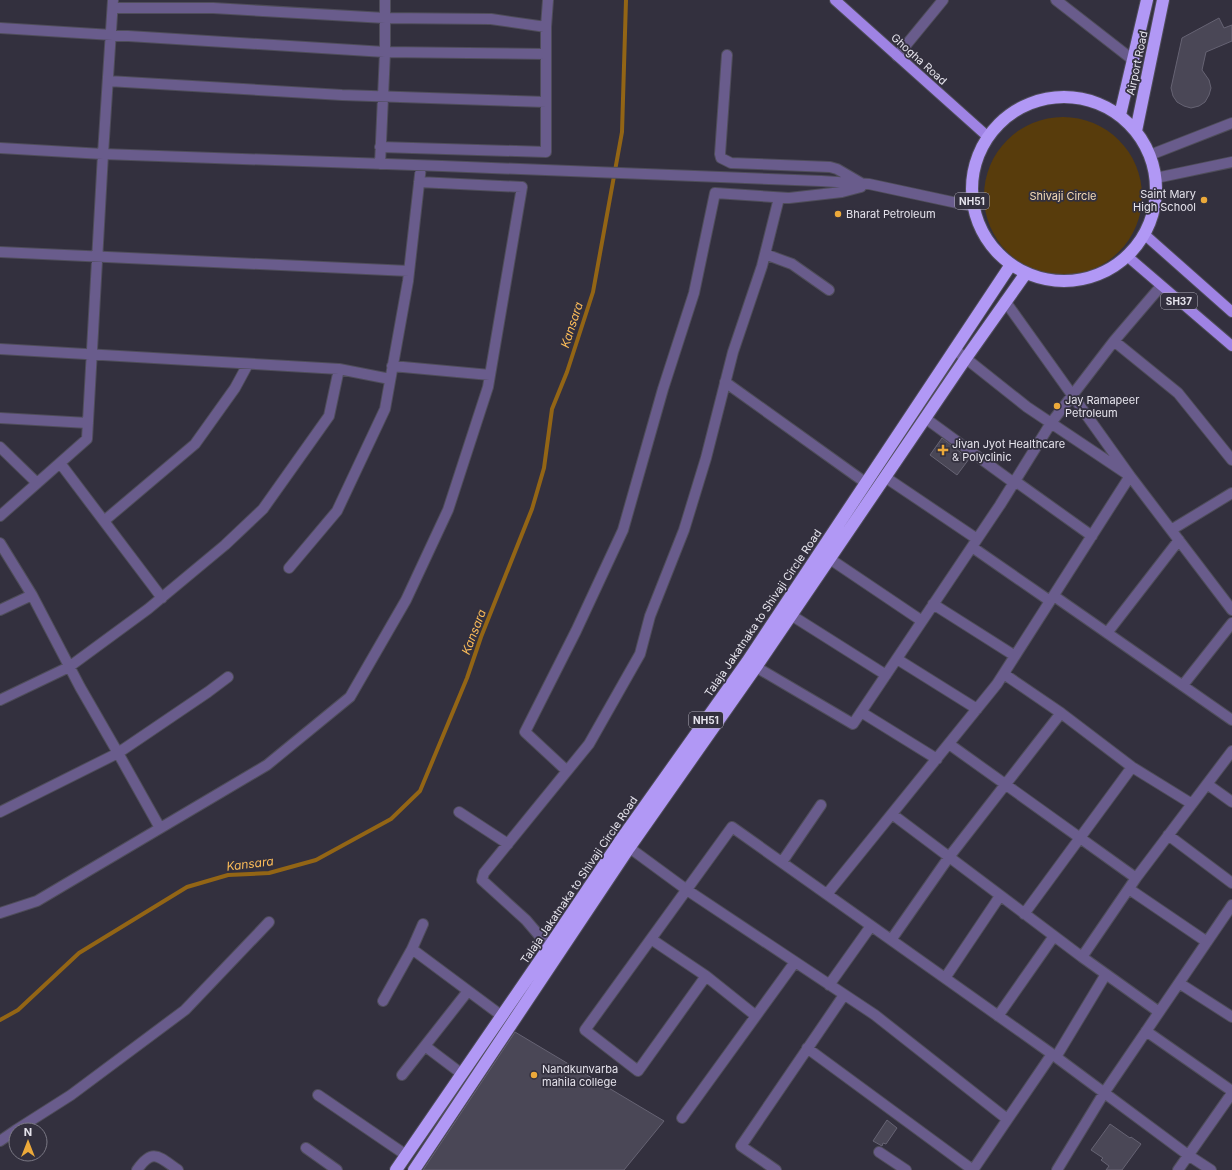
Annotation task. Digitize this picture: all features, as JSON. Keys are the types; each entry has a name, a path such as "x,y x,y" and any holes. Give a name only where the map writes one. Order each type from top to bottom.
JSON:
{"highway":[{"name":"Airport Road","path":"1120,115 1147,0"},
{"name":"Airport Road","path":"1136,131 1163,0"},
{"name":"NH51","path":"1049,97 1086,99 1120,115 1136,131 1150,155 1156,178 1154,213 1138,246 1111,269 1078,281 1042,280 1010,266 985,240 972,206 972,170 987,136 1014,110 1049,97"},
{"name":"Talaja Jakatnaka to Shivaji Circle Road","path":"416,1169 625,844 1010,266"},
{"name":"Talaja Jakatnaka to Shivaji Circle Road","path":"396,1170 549,947 756,667 966,358 1026,273"}],"main road":[{"name":"Ghogha Road","path":"835,0 987,136"},
{"name":"SH37","path":"1144,234 1232,312"},
{"name":"SH37","path":"1127,256 1232,346"}],"street":[{"path":"380,164 385,0"},
{"path":"380,147 546,152 546,27 548,0"},
{"path":"897,56 943,0"},
{"path":"1056,0 1133,60"},
{"path":"0,516 87,439 113,4 384,18 491,20 546,27"},
{"path":"0,28 384,52 546,54"},
{"path":"727,55 720,154 721,158 731,163 830,167 866,184"},
{"path":"108,81 383,97 546,102"},
{"path":"1150,155 1232,123"},
{"path":"0,148 103,154 821,181 866,184 972,206"},
{"path":"1156,178 1232,162"},
{"path":"289,568 337,511 384,409 409,271 421,166"},
{"path":"0,913 38,901 267,765 350,697 406,600 448,510 488,387 522,187 419,182"},
{"path":"567,771 526,732 576,631 623,530 663,389 694,293 716,193 789,198 842,192 866,184"},
{"path":"549,947 526,920 482,880 484,873 589,744 640,654 650,616 684,530 706,458 733,352 765,254 779,198"},
{"path":"0,252 409,271"},
{"path":"765,254 792,264 829,290"},
{"path":"756,667 853,724 975,543 1051,423 1114,341 1161,286"},
{"path":"1006,301 1130,476 1232,610"},
{"path":"1114,341 1178,393 1232,460"},
{"path":"0,349 339,369 390,378"},
{"path":"954,349 1027,407 1130,476"},
{"path":"104,521 195,444 235,388 248,364"},
{"path":"392,366 490,375"},
{"path":"0,700 69,667 162,598 263,509 329,416 339,369"},
{"path":"725,382 866,483"},
{"path":"0,418 88,423"},
{"path":"925,418 1092,536"},
{"path":"0,447 38,483"},
{"path":"60,463 162,598"},
{"path":"827,894 997,684 1130,476"},
{"path":"885,477 1052,599 1107,633 1232,720"},
{"path":"1171,530 1232,494"},
{"path":"1107,633 1179,540"},
{"path":"0,543 32,595 69,667 160,828"},
{"path":"830,559 922,621"},
{"path":"0,610 32,595"},
{"path":"933,604 1015,656"},
{"path":"791,615 886,675"},
{"path":"1183,685 1232,623"},
{"path":"897,659 977,709"},
{"path":"1004,674 1061,713 1132,768 1192,804"},
{"path":"0,812 118,752 228,677"},
{"path":"861,712 937,759"},
{"path":"891,940 949,857 1061,713"},
{"path":"949,744 1136,878"},
{"path":"1082,957 1136,878 1232,751"},
{"path":"1024,914 1132,768"},
{"path":"1207,784 1232,802"},
{"path":"782,862 821,805"},
{"path":"459,812 508,844"},
{"path":"892,814 1024,914 1159,1012"},
{"path":"706,976 638,1071 585,1030 732,827 1054,1055 1188,1155 1211,1170"},
{"path":"1168,835 1232,883"},
{"path":"625,844 687,890 875,1015 1007,1119"},
{"path":"1129,889 1207,942"},
{"path":"945,978 1000,896"},
{"path":"1058,1170 1104,1093 1232,905"},
{"path":"29,1122 71,1095 185,1010 269,922"},
{"path":"383,1001 412,949 423,924"},
{"path":"829,985 871,926"},
{"path":"998,1016 1054,936"},
{"path":"651,939 706,976 756,1016"},
{"path":"412,949 502,1016"},
{"path":"682,1118 795,962"},
{"path":"807,1048 973,1170 1007,1119 1054,1055 1106,974"},
{"path":"1179,982 1232,1017"},
{"path":"402,1075 468,991"},
{"path":"776,1170 741,1146 844,995"},
{"path":"1146,1031 1232,1092 1178,1170"},
{"path":"425,1046 462,1074"},
{"path":"318,1095 406,1155"},
{"path":"306,1148 337,1170"},
{"path":"879,1152 906,1170"},
{"path":"137,1170 148,1157 154,1155 178,1170"}],"green space":[{"name":"Shivaji Circle","path":"1071,117 1086,120 1100,126 1119,140 1129,152 1139,173 1142,196 1139,219 1129,240 1119,252 1107,262 1086,272 1071,275 1055,275 1040,272 1019,262 1007,252 997,240 987,219 985,211 984,188 987,173 997,152 1007,140 1019,130 1040,120 1048,118"}],"building":[{"path":"1219,18 1224,28 1232,25 1232,41 1206,52 1202,70 1209,80 1211,88 1205,102 1199,106 1191,108 1184,106 1177,102 1173,96 1171,88 1182,38"},
{"path":"942,438 969,459 957,475 930,455"},
{"name":"Nandkunvarba mahila college","path":"515,1032 664,1121 624,1170 423,1170"},
{"path":"887,1120 897,1128 886,1144 883,1143 882,1146 873,1141"},
{"path":"1110,1124 1141,1144 1122,1170 1106,1170 1109,1166 1101,1160 1103,1158 1091,1150"}],"waterway":[{"name":"Kansara","path":"0,1020 18,1010 79,953 187,887 228,875 269,873 316,860 391,819 420,791 467,678 481,637 532,509 544,468 552,409 567,372 593,292 622,132 626,0"}],"place":[{"name":"Saint Mary High School","path":"1204,200"},
{"name":"Bharat Petroleum","path":"838,214"},
{"name":"Jay Ramapeer Petroleum","path":"1057,406"},
{"name":"Jivan Jyot Healthcare & Polyclinic","path":"943,450"},
{"name":"Nandkunvarba mahila college","path":"534,1075"}]}
